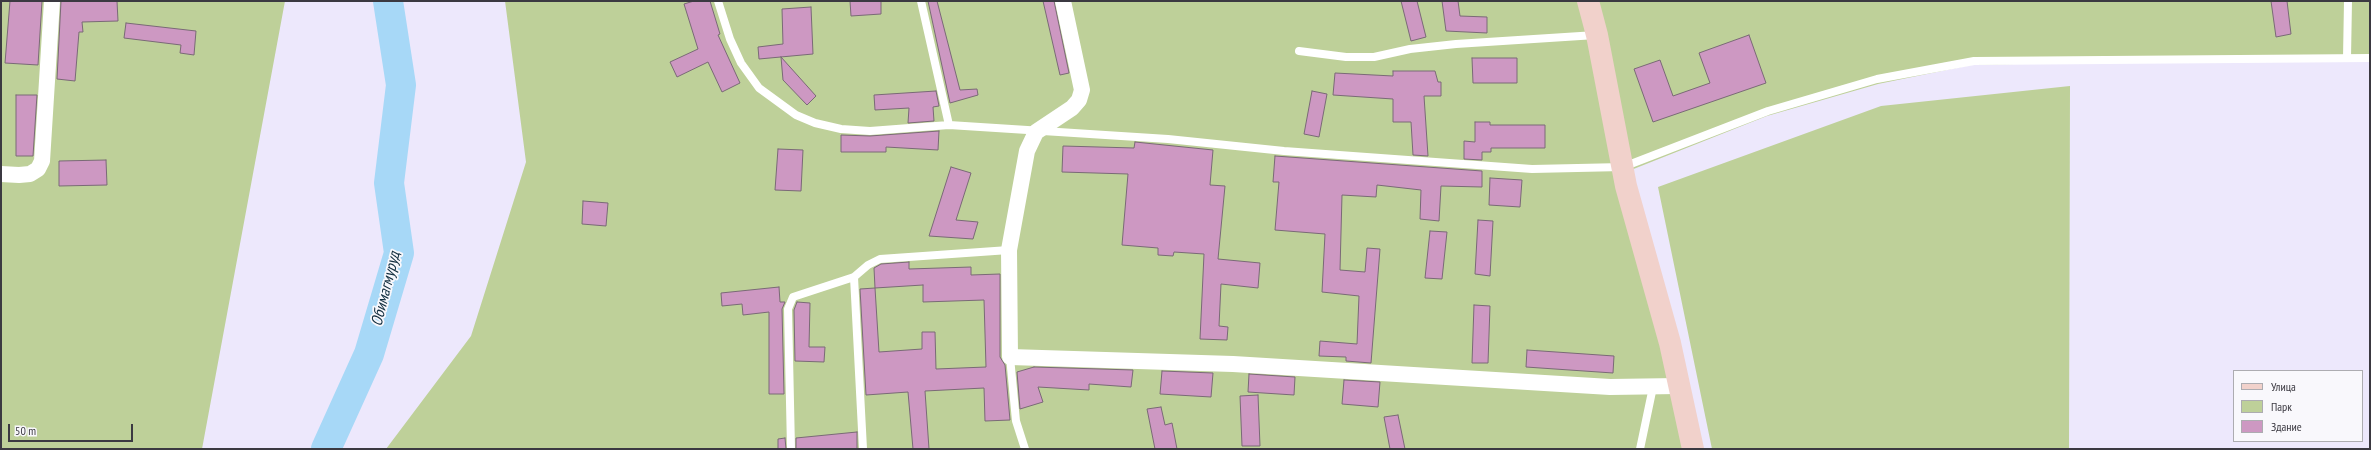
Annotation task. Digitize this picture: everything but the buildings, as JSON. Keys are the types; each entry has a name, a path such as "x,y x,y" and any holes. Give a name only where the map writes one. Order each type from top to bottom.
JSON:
{"street":[{"path":"1,174 19,176 30,174 38,169 42,162 52,1"},
{"path":"1063,1 1082,90 1079,100 1072,108 1036,132 1027,151 1009,250 1010,356 1233,364 1444,378 1653,387 1678,386"},
{"path":"1588,1 1597,35 1632,208 1670,343 1678,386 1693,449"}],"lane":[{"path":"718,1 730,39 752,81 768,96 796,115 815,123 841,129 870,131 949,125 1036,132 1168,138 1284,151 1532,169 1623,167 1768,112 1877,79 1974,60 2370,58"},
{"path":"921,1 949,125"},
{"path":"2347,58 2348,1"},
{"path":"1299,51 1346,57 1374,57 1410,49 1456,44 1597,35"},
{"path":"791,449 789,301 792,297 854,277 868,264 880,259 1009,250"},
{"path":"854,277 862,449"},
{"path":"1010,356 1016,421 1025,449"},
{"path":"1640,449 1653,387"}],"green space":[{"path":"1,1 285,1 202,449 1,449"},
{"path":"505,1 1587,1 1690,449 386,449 471,336 526,162"},
{"path":"1588,1 2370,1 2370,56 1971,65 1878,84 1767,116 1626,172"},
{"path":"2070,86 2069,449 1712,449 1658,187 1881,106"}],"waterway":[{"name":"Обимагмуруд","path":"326,449 369,354 399,253 389,183 401,85 388,1"}]}
